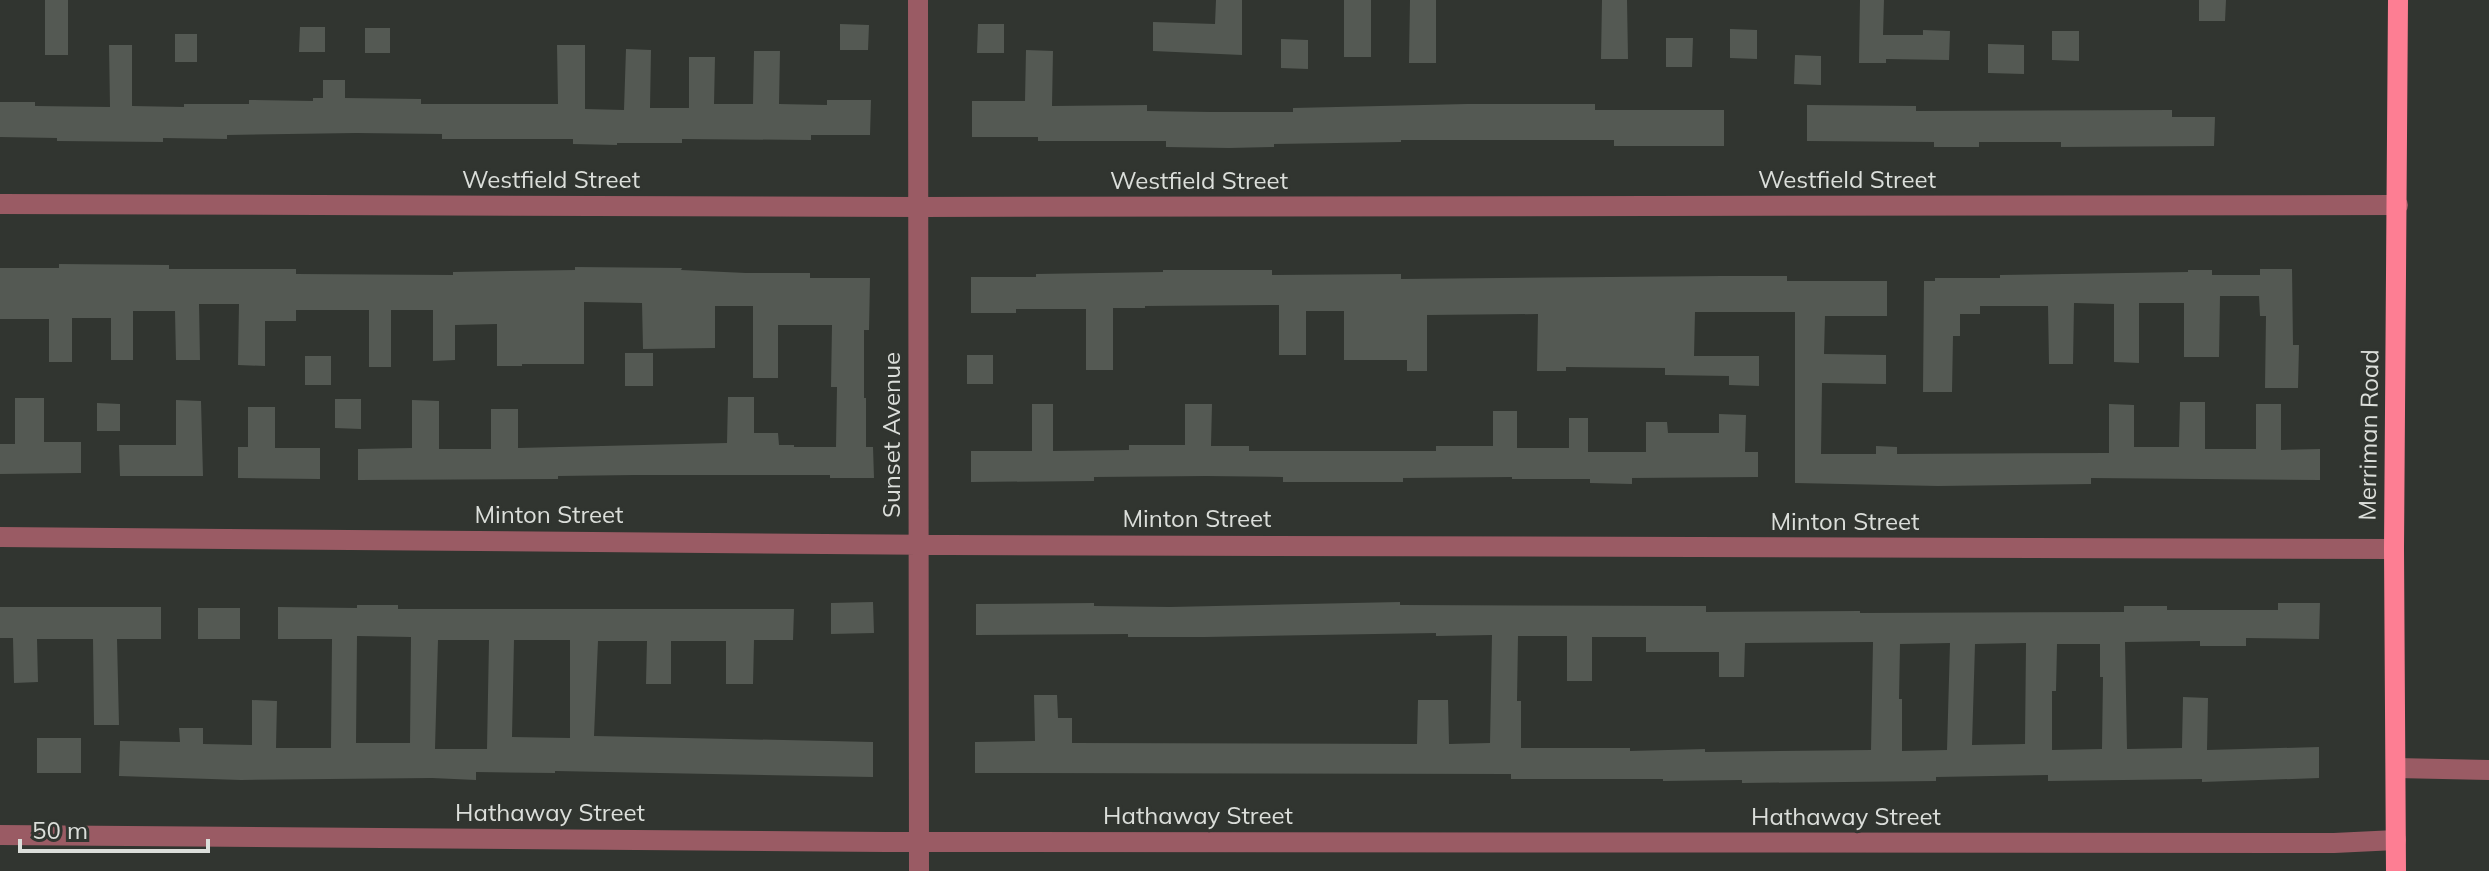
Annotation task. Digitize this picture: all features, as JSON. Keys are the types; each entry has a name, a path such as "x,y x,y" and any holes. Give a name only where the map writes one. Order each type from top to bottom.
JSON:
{"main road":[{"name":"Merriman Road","path":"2396,871 2394,549 2398,0"}],"street":[{"name":"Sunset Avenue","path":"918,0 919,871"},
{"name":"Westfield Street","path":"0,204 919,207 2398,205"},
{"name":"Minton Street","path":"0,537 917,544 2394,549"},
{"path":"2396,768 2489,770"},
{"name":"Hathaway Street","path":"0,835 919,841 2334,843 2396,840"}],"building":[{"path":"45,0 68,0 68,55 45,55"},
{"path":"1216,0 1242,0 1242,55 1153,51 1153,22 1215,24"},
{"path":"1344,0 1371,0 1371,57 1344,57"},
{"path":"1410,0 1436,0 1436,63 1409,63"},
{"path":"1602,0 1627,0 1628,59 1601,59"},
{"path":"1860,0 1884,0 1883,35 1923,35 1923,30 1950,31 1949,60 1886,59 1886,63 1859,63"},
{"path":"2199,0 2226,0 2225,21 2199,21"},
{"path":"840,24 869,25 868,50 840,50"},
{"path":"978,24 1004,24 1004,53 977,53"},
{"path":"300,27 325,27 325,52 299,52"},
{"path":"365,28 390,28 390,53 365,53"},
{"path":"1730,29 1757,30 1757,59 1730,58"},
{"path":"2052,31 2079,31 2079,61 2052,60"},
{"path":"175,34 197,34 197,62 175,62"},
{"path":"1666,38 1693,38 1692,67 1666,67"},
{"path":"1281,39 1308,40 1308,69 1281,68"},
{"path":"1988,44 2024,45 2024,74 1988,73"},
{"path":"109,45 132,45 132,106 184,107 184,104 249,104 249,100 313,101 313,98 323,98 323,80 345,80 345,98 421,99 421,104 558,104 557,45 585,45 585,109 624,110 626,49 651,50 650,108 689,108 689,57 715,57 714,104 753,104 754,51 780,51 779,104 827,105 827,100 871,100 870,135 811,135 811,140 682,139 682,143 617,145 573,144 573,139 442,139 442,134 227,135 227,139 163,138 163,142 0,137 0,102 35,102 35,106 110,107"},
{"path":"1026,50 1053,51 1052,106 1147,105 1147,111 1293,112 1293,108 1595,104 1595,110 1724,110 1724,146 1614,146 1614,140 1401,140 1229,148 1166,147 1166,141 1038,141 1038,137 972,137 972,101 1025,101"},
{"path":"1795,55 1821,56 1821,85 1794,84"},
{"path":"1807,105 1916,106 1916,111 2172,110 2172,117 2215,117 2214,146 2061,147 2061,142 1979,142 1979,147 1934,147 1934,142 1807,141"},
{"path":"59,264 169,265 169,269 296,269 296,274 453,275 453,272 575,270 575,267 682,268 746,273 810,273 810,278 870,278 869,330 864,330 864,398 866,447 873,447 874,478 830,478 830,475 635,475 558,476 558,479 358,480 358,449 412,448 412,400 439,401 439,449 491,449 491,409 518,409 518,448 727,443 728,397 754,397 754,433 778,433 779,445 836,447 837,387 831,387 832,325 778,325 778,378 753,378 753,306 715,306 715,348 643,349 642,303 584,302 584,364 522,366 497,366 497,324 455,325 455,360 433,361 433,310 391,310 391,367 369,367 369,310 296,310 296,321 265,321 265,366 238,365 239,304 199,304 200,360 176,360 175,311 133,311 133,360 111,360 111,318 72,318 72,362 49,362 49,319 0,319 0,268 59,268"},
{"path":"2260,269 2292,269 2293,345 2299,345 2298,388 2265,388 2266,316 2260,316 2259,296 2220,296 2219,357 2184,357 2184,303 2139,303 2139,363 2114,362 2114,304 2074,303 2073,364 2049,364 2048,306 1980,306 1980,314 1960,314 1960,336 1953,336 1952,392 1923,392 1924,281 1935,281 1935,278 2000,278 2000,275 2188,270 2212,270 2212,275 2260,275"},
{"path":"1163,270 1272,270 1272,275 1401,274 1401,279 1787,276 1787,281 1887,281 1887,316 1825,316 1824,354 1886,355 1886,384 1822,383 1821,454 1876,454 1876,446 1897,447 1897,454 2109,453 2109,404 2134,405 2134,447 2179,447 2180,402 2205,402 2205,449 2256,449 2256,404 2281,404 2281,450 2320,449 2320,480 2091,478 2091,484 1938,486 1795,483 1795,312 1695,312 1694,356 1759,356 1759,386 1729,385 1729,376 1665,375 1665,368 1566,367 1566,371 1537,371 1538,314 1427,315 1427,371 1407,371 1407,360 1344,360 1344,311 1306,311 1306,355 1279,355 1279,305 1113,308 1113,370 1086,370 1086,309 1016,309 1016,313 971,313 971,277"},
{"path":"625,353 653,353 653,386 625,386"},
{"path":"967,355 993,355 993,384 967,384"},
{"path":"305,356 331,356 331,385 305,385"},
{"path":"15,398 44,398 44,442 81,442 81,473 0,474 0,444 15,444"},
{"path":"335,399 361,399 361,429 335,428"},
{"path":"176,400 201,401 203,476 120,476 119,445 176,445"},
{"path":"97,403 120,404 120,431 97,431"},
{"path":"1032,404 1053,404 1053,451 1129,450 1129,445 1185,445 1185,404 1212,404 1211,446 1249,446 1249,451 1436,451 1436,446 1493,446 1493,411 1517,411 1517,448 1569,448 1569,418 1588,418 1588,452 1646,452 1646,422 1667,422 1668,433 1719,433 1719,414 1746,415 1745,452 1758,452 1758,477 1632,478 1632,484 1590,483 1590,479 1512,477 1403,478 1403,482 1283,482 1283,477 1206,476 971,482 971,451 1032,451"},
{"path":"248,407 275,407 275,448 320,448 320,479 238,478 238,447 248,447"},
{"path":"873,602 874,633 831,634 831,603"},
{"path":"1400,602 1400,605 1706,606 1706,612 1860,613 2124,612 2124,606 2167,606 2167,610 2278,610 2278,603 2320,603 2319,639 2246,638 2246,646 2200,646 2200,641 2125,642 2127,749 2182,748 2183,697 2208,698 2207,750 2319,747 2319,778 2202,782 2202,779 2048,781 2048,775 1936,777 1936,781 1742,783 1742,780 1511,779 1511,774 975,773 975,742 1035,741 1034,695 1057,695 1058,718 1072,718 1072,743 1417,744 1418,700 1448,700 1449,744 1490,743 1492,635 976,635 976,604 1094,603 1094,606","holes":["1518,636 1567,636 1567,681 1592,681 1592,637 1646,637 1646,652 1719,652 1719,677 1744,677 1745,643 1873,642 1871,750 1705,752 1705,749 1630,751 1630,748 1521,748 1521,701 1517,701","1950,643 1947,750 1902,751 1900,644","2026,643 2025,744 1972,745 1975,644","2057,644 2100,644 2102,749 2052,750 2052,691 2056,691"]},
{"path":"357,605 398,605 398,609 794,609 793,640 754,640 753,684 726,684 726,641 671,641 671,684 646,684 647,641 598,641 594,736 873,742 873,777 555,771 476,772 476,780 241,780 119,776 120,741 180,742 179,728 203,728 203,744 252,745 252,700 277,701 276,748 331,748 332,639 278,639 278,607 357,608","holes":["357,636 411,637 410,743 356,743","438,640 489,640 487,749 435,749","514,640 570,640 570,738 512,737"]},
{"path":"0,607 161,607 161,639 117,639 119,725 94,725 93,639 37,639 38,682 14,683 13,638 0,638"},
{"path":"198,608 240,608 240,639 198,639"},
{"path":"37,738 81,738 81,773 37,773"}]}
